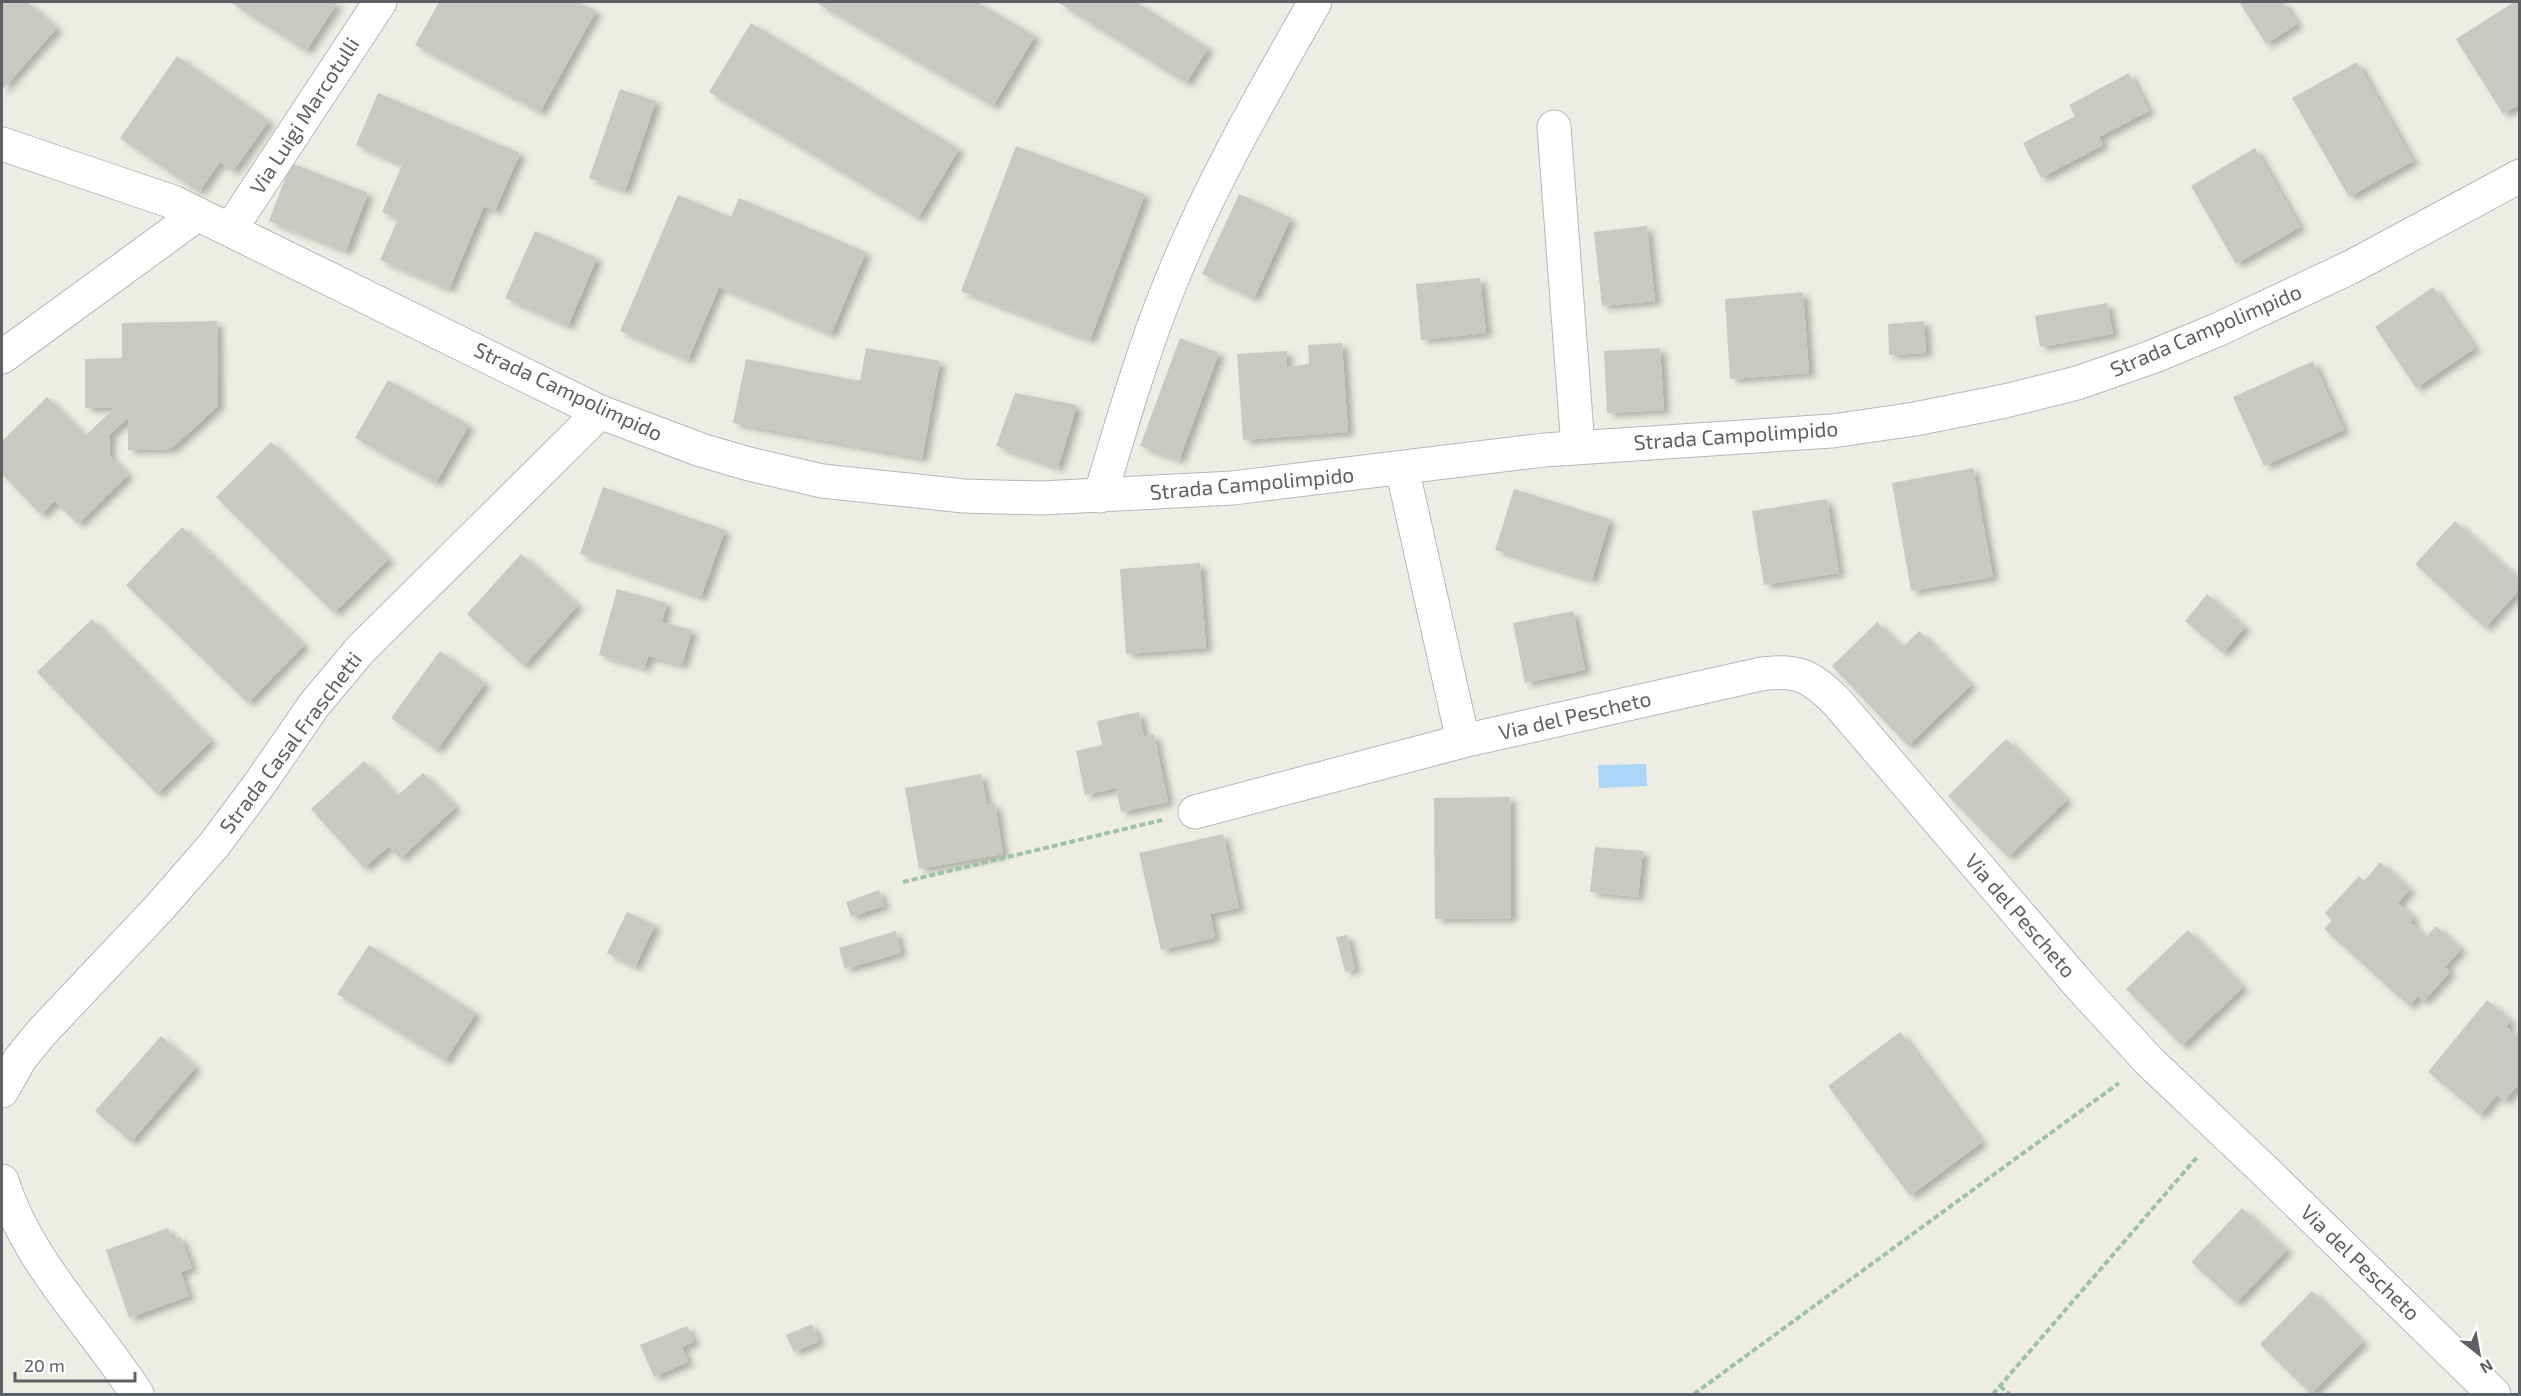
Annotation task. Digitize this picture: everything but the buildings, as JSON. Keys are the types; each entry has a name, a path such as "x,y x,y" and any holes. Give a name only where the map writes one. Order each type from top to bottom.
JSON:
{"street":[{"name":"Via Luigi Marcotulli","path":"230,230 380,2"},
{"path":"1100,496 1158,315 1185,249 1232,150 1315,2"},
{"path":"1554,127 1578,447"},
{"name":"Strada Campolimpido","path":"2,144 173,202 600,411 701,450 822,481 964,496 1042,498 1233,488 1578,447 1832,431 1941,414 2077,383 2185,344 2283,300 2426,228 2520,176"},
{"path":"2,357 198,214"},
{"name":"Strada Casal Fraschetti","path":"2,1091 20,1059 41,1033 160,907 219,838 261,782 295,730 360,650 600,411"},
{"path":"1402,468 1463,741"},
{"name":"Via del Pescheto","path":"1195,812 1463,741 1761,674 1788,672 1807,676 1837,702 2081,987 2148,1061 2265,1171 2494,1395"},
{"path":"2,1181 16,1217 42,1262 137,1395"}],"path":[{"path":"903,882 1195,812"},
{"path":"1694,1395 2148,1061"},
{"path":"1993,1395 2220,1130"},
{"path":"2000,1386 2009,1395"}],"water":[{"path":"1646,764 1647,786 1599,788 1598,765"}]}
